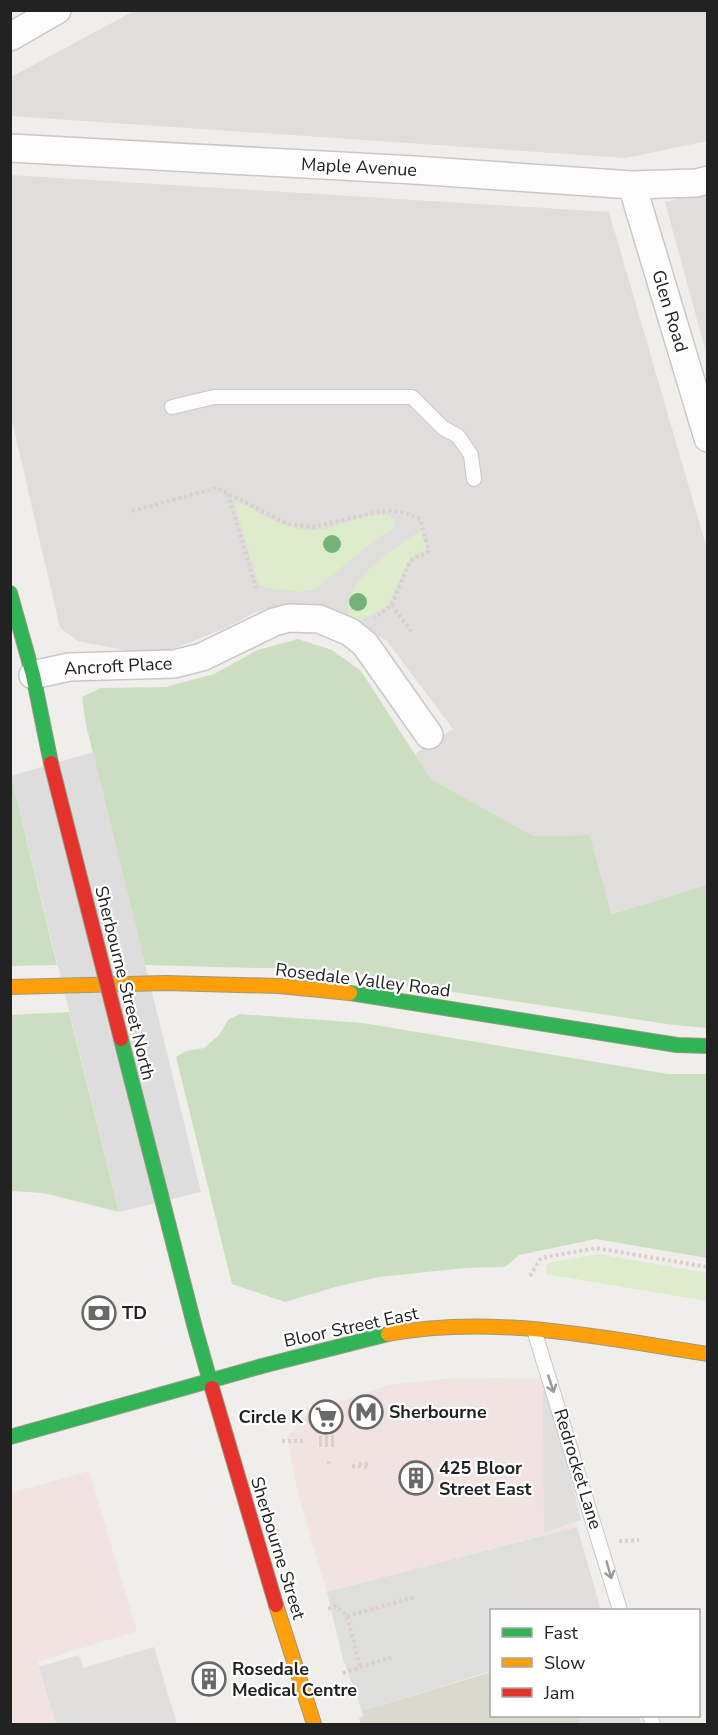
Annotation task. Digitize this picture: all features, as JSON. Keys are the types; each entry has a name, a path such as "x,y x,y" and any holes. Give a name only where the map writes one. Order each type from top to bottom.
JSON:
{"street":[{"path":"10,37 57,10"},
{"name":"Maple Avenue","path":"10,148 414,170 633,185 696,183 708,180"},
{"name":"Glen Road","path":"633,185 708,438"},
{"name":"Sherbourne Street North","path":"10,593 33,675 51,763 161,1201 211,1380"},
{"name":"Ancroft Place","path":"33,675 69,667 174,664 202,657 274,622 289,618 319,619 350,632 365,644 429,735"},
{"name":"Rosedale Valley Road","path":"10,987 166,983 279,986 369,995 677,1045 708,1046"},
{"name":"Bloor Street East","path":"10,1437 371,1337 414,1329 488,1326 534,1328 708,1354"},
{"name":"Sherbourne Street","path":"211,1380 266,1575 314,1725"}],"lane":[{"path":"172,407 214,397 412,397 443,428 458,436 471,455 474,479"},
{"name":"Redrocket Lane","path":"534,1328 619,1609"}],"path":[{"path":"132,511 217,488 278,520 299,526 313,527 377,512 406,513 420,519 429,551 410,561 392,605 380,615"},
{"path":"228,494 256,588"},
{"path":"392,605 413,634"},
{"path":"530,1276 541,1258 596,1248 708,1267"},
{"path":"351,1421 369,1421"},
{"path":"336,1441 320,1442 336,1441"},
{"path":"282,1442 306,1442"},
{"path":"329,1461 329,1467"},
{"path":"352,1465 369,1465"},
{"path":"347,1616 416,1597"},
{"path":"328,1609 336,1606 347,1616 360,1667"},
{"path":"343,1673 392,1657"}],"shaded area":[{"path":"134,11 707,11 707,141 626,158 11,116 11,77"},
{"path":"10,175 609,212 707,549 707,885 610,914 590,835 533,836 431,779 415,754 453,729 387,641 344,613 304,604 280,605 256,612 221,630 175,648 153,652 133,652 78,641 60,628 11,417"},
{"path":"707,192 707,356 665,202"},
{"path":"34,372 147,377 143,395 34,390"},
{"name":"425 Bloor Street East","path":"443,1379 544,1379 577,1527 327,1592 299,1498 287,1438 308,1413 388,1385"},
{"path":"543,1391 550,1391 581,1520 544,1532"},
{"path":"89,1471 137,1631 38,1662 57,1724 11,1724 11,1493"},
{"path":"577,1527 601,1609 490,1609 490,1671 362,1711 343,1659 327,1592"},
{"path":"576,1537 601,1609 521,1609 505,1560"},
{"path":"154,1647 177,1724 56,1724 39,1667 79,1655 83,1668"},
{"path":"490,1672 490,1717 636,1717 639,1724 361,1724 359,1718 363,1716 362,1711"},
{"path":"577,1717 639,1717 641,1724 579,1724"}],"green space":[{"path":"236,502 279,523 302,530 319,530 370,516 388,516 395,520 393,530 380,536 315,589 298,592 264,587 259,584 235,506"},
{"path":"421,530 427,549 410,558 388,605 359,622 348,616 349,602 359,581 378,561"},
{"path":"298,639 332,650 361,671 431,779 533,836 590,835 611,914 707,885 707,1028 405,985 338,970 145,965 86,725 82,697 101,688 166,687 214,674 258,650"},
{"path":"11,776 57,965 11,966"},
{"path":"69,1012 119,1212 43,1193 11,1191 11,1015"},
{"path":"240,1014 363,1023 668,1074 707,1074 707,1258 596,1239 519,1255 505,1267 465,1268 379,1277 285,1302 232,1284 176,1057 186,1051 204,1048 219,1035 228,1020"},
{"path":"598,1254 707,1273 707,1301 546,1274 548,1263"}],"pier":[{"path":"93,752 201,1192 119,1212 11,776"}],"traffic: fast":[{"path":"10,593 33,675 51,763"},
{"path":"350,993 677,1045 708,1046"},
{"path":"121,1039 212,1388"},
{"path":"10,1437 262,1366 388,1334"}],"traffic: slow":[{"path":"10,987 166,983 279,986 350,993"},
{"path":"388,1334 428,1328 508,1327 588,1335 708,1354"},
{"path":"276,1605 314,1724"}],"traffic: jam":[{"path":"51,763 121,1039"},
{"path":"212,1388 276,1605"}],"place":[{"name":"TD","path":"99,1313"},
{"name":"Sherbourne","path":"366,1412"},
{"name":"Circle K","path":"326,1417"},
{"name":"425 Bloor Street East","path":"416,1478"},
{"name":"Rosedale Medical Centre","path":"209,1679"}]}
